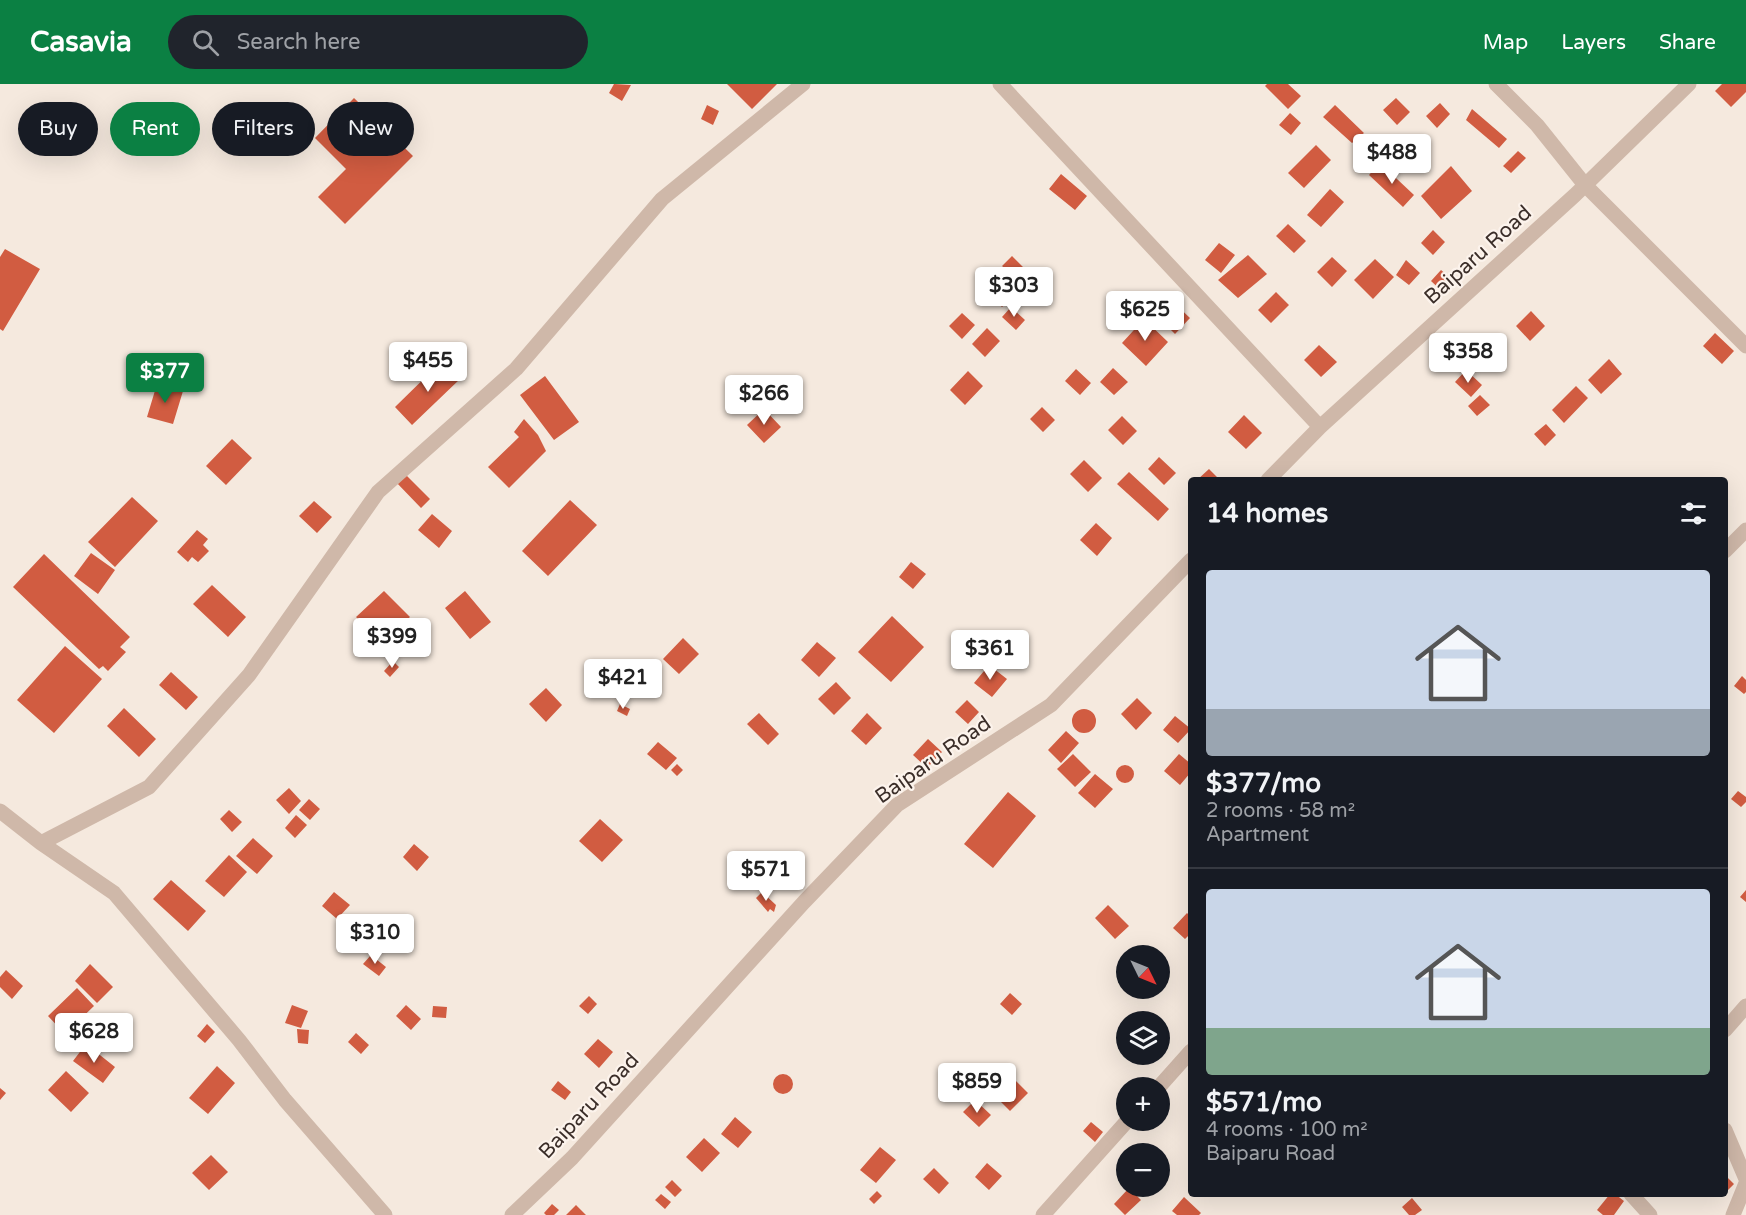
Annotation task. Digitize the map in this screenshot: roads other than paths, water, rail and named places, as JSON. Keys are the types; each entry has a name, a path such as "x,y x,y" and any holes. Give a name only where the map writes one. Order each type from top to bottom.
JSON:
{"street":[{"path":"41,843 149,787 249,675 378,492 516,369 663,199 803,84"},
{"path":"1000,84 1320,427"},
{"path":"1496,84 1537,125 1585,185 1746,346"},
{"name":"Baiparu Road","path":"1271,477 1320,427 1585,185 1689,84"},
{"path":"1728,547 1746,530"},
{"name":"Baiparu Road","path":"512,1215 572,1158 804,902 897,805 1051,705 1188,563"},
{"path":"0,811 41,843 114,892 239,1040 285,1100 385,1215"},
{"path":"1728,1027 1746,1006"},
{"path":"1168,1077 1188,1054"},
{"path":"1043,1215 1118,1131"},
{"path":"1728,1137 1746,1181 1733,1215"},
{"path":"1634,1197 1650,1215"}]}
